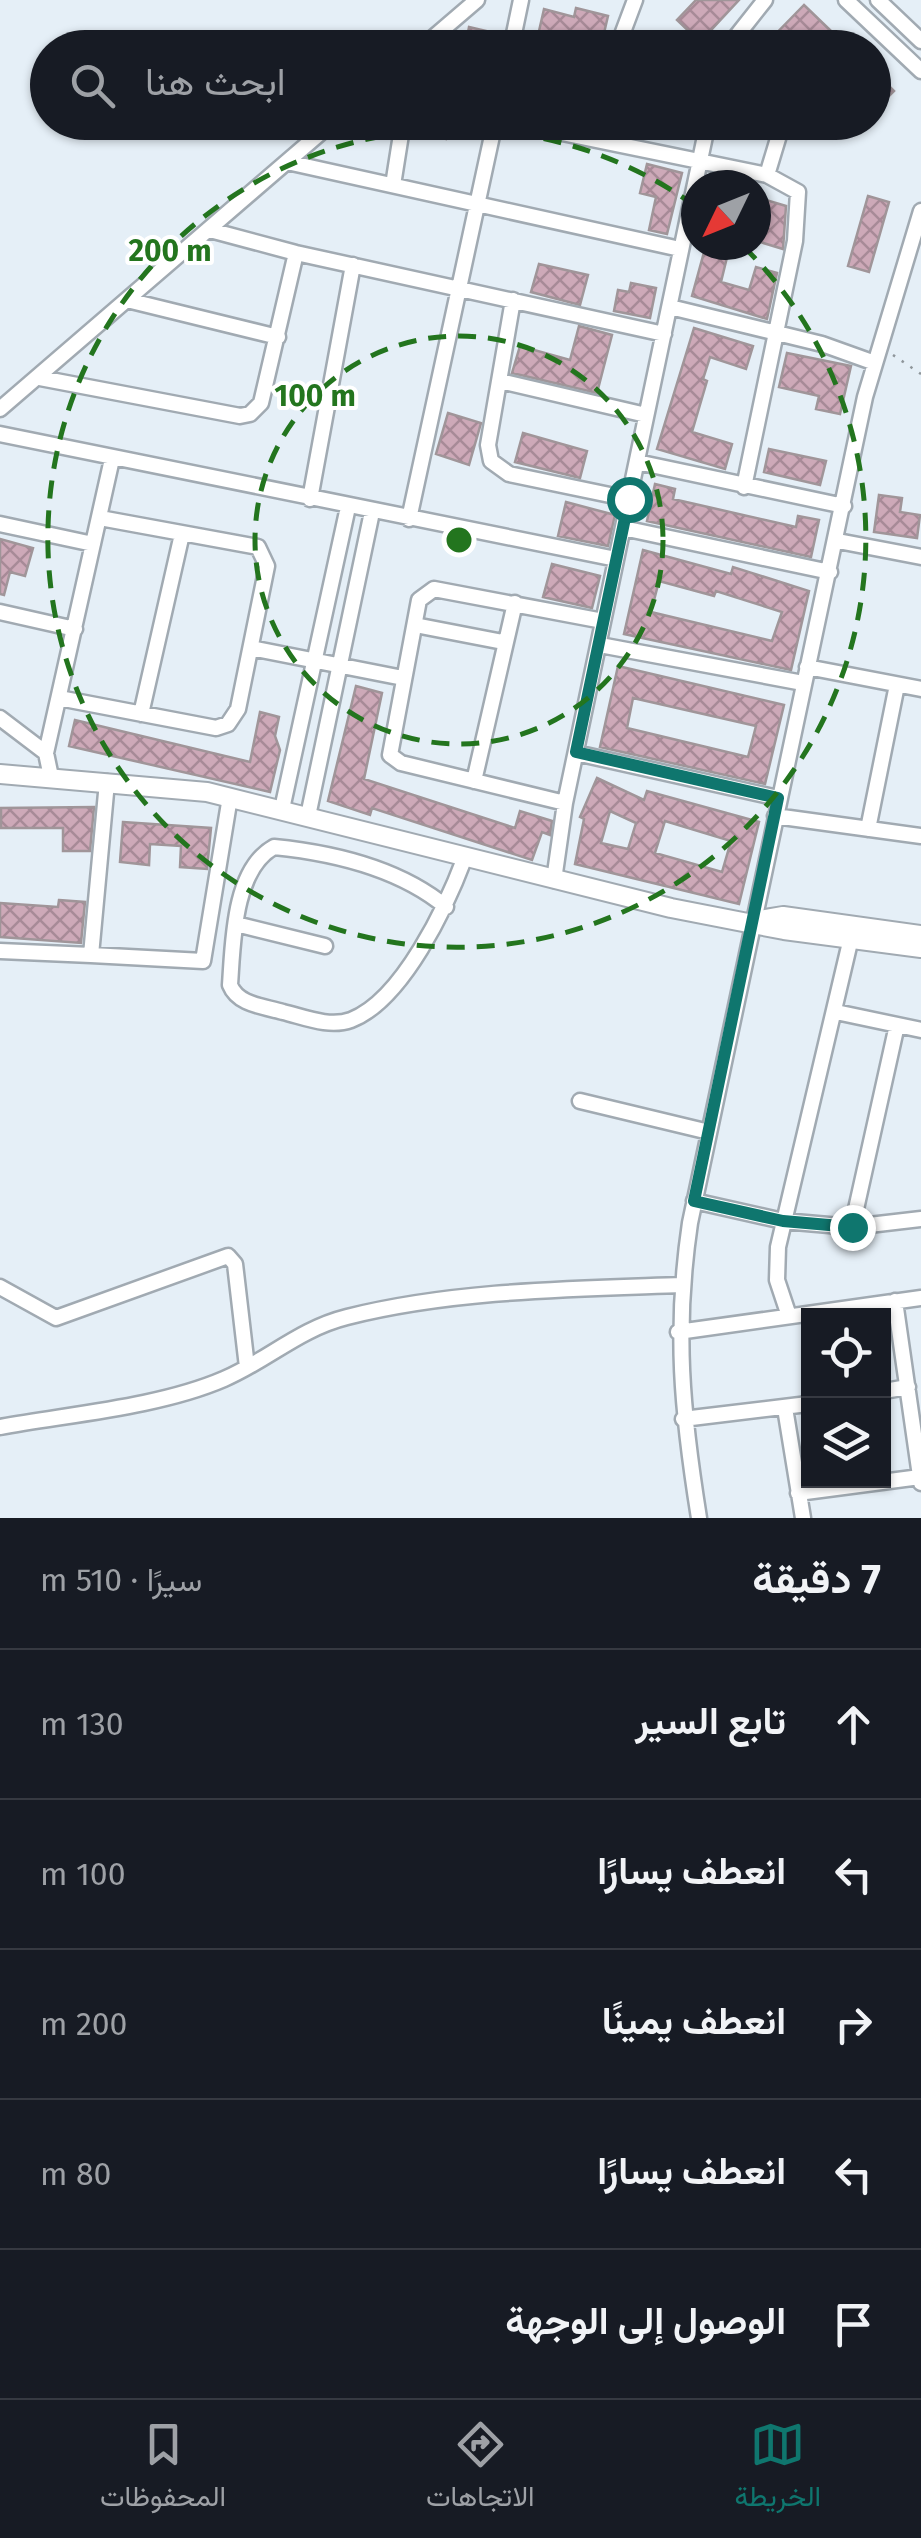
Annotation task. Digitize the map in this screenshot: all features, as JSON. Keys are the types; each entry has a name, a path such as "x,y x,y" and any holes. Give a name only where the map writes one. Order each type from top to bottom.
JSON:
{"main road":[{"path":"0,774 51,776 230,797 671,908 784,930 921,948"},
{"path":"753,921 783,916 921,935"}],"street":[{"path":"442,30 477,0"},
{"path":"515,30 522,0"},
{"path":"624,30 636,0"},
{"path":"741,30 765,0"},
{"path":"846,0 878,30"},
{"path":"878,0 921,41"},
{"path":"891,43 921,71"},
{"path":"0,409 312,140"},
{"path":"393,185 401,140"},
{"path":"409,519 491,140"},
{"path":"595,140 742,170"},
{"path":"554,880 565,803 704,140"},
{"path":"769,170 778,140"},
{"path":"287,162 680,249"},
{"path":"744,487 801,204 796,190 771,177"},
{"path":"699,1518 683,1420 678,1332 694,1201 774,816 876,362 921,211"},
{"path":"210,230 296,253 664,334"},
{"path":"40,378 240,416 250,414 261,403 296,253"},
{"path":"310,499 353,265"},
{"path":"126,300 278,336"},
{"path":"513,300 488,445 496,468 629,499"},
{"path":"670,307 876,362"},
{"path":"500,381 646,415"},
{"path":"0,434 372,512 616,558"},
{"path":"51,776 46,753 112,458"},
{"path":"637,462 844,506"},
{"path":"282,809 348,507"},
{"path":"308,816 372,512"},
{"path":"59,698 216,728 228,724 238,709 267,566 264,553 258,547 100,518"},
{"path":"0,524 92,544"},
{"path":"623,528 830,572"},
{"path":"142,714 182,534"},
{"path":"838,541 921,557"},
{"path":"565,803 401,762 390,755 419,600 434,589 603,621"},
{"path":"474,781 515,603"},
{"path":"0,612 75,629"},
{"path":"414,626 503,642"},
{"path":"600,645 803,683"},
{"path":"251,648 404,678"},
{"path":"807,666 921,689"},
{"path":"868,829 897,685"},
{"path":"0,718 46,753"},
{"path":"576,752 778,798"},
{"path":"91,956 107,782"},
{"path":"0,951 203,961 230,797"},
{"path":"774,816 921,836"},
{"path":"446,907 406,879 348,861 274,847 257,859 236,924 230,984 234,994 243,1000 338,1023 373,1007 398,980 446,907 465,856"},
{"path":"236,924 326,946"},
{"path":"789,1316 776,1266 783,1221 851,938"},
{"path":"836,1012 921,1030"},
{"path":"852,1227 897,1025"},
{"path":"580,1101 709,1132"},
{"path":"694,1201 783,1221 852,1227 921,1219"},
{"path":"0,1287 56,1318 228,1256 235,1264 247,1366"},
{"path":"0,1427 178,1394 247,1366 292,1337 349,1316 492,1296 682,1284"},
{"path":"678,1332 921,1298"},
{"path":"798,1493 920,1480 916,1419 895,1301"},
{"path":"904,1360 921,1358"},
{"path":"891,1390 908,1387"},
{"path":"683,1420 801,1405"},
{"path":"786,1408 803,1518"}],"path":[{"path":"880,346 921,374"}],"building":[{"path":"696,0 739,0 711,30 687,30 677,20"},
{"path":"804,5 831,30 780,30"},
{"path":"576,8 608,16 605,30 539,30 544,9 574,17"},
{"path":"647,164 681,173 667,234 649,230 656,197 640,193"},
{"path":"868,196 889,202 869,272 848,266"},
{"path":"771,202 786,206 783,249 771,245"},
{"path":"702,260 726,260 721,282 749,290 756,267 777,273 767,319 692,296"},
{"path":"539,264 588,275 580,305 531,292"},
{"path":"631,283 656,288 650,318 614,311 618,290 629,292"},
{"path":"579,326 612,335 597,393 512,373 520,346 570,360"},
{"path":"694,328 753,346 746,369 710,357 703,379 707,381 692,432 732,444 725,469 657,449"},
{"path":"787,353 851,366 840,414 816,409 819,396 779,387"},
{"path":"448,413 481,423 469,465 436,454"},
{"path":"523,433 587,451 580,478 515,462"},
{"path":"769,449 826,461 820,485 764,472"},
{"path":"655,484 675,489 673,499 796,527 798,516 819,520 811,557 647,521"},
{"path":"879,495 902,498 900,512 920,515 917,538 874,532"},
{"path":"566,502 615,515 608,546 558,536"},
{"path":"0,539 33,548 25,576 10,572 4,595 0,594"},
{"path":"643,550 731,574 733,567 809,591 791,670 624,634","holes":["659,581 714,596 716,591 782,612 772,641 651,612"]},
{"path":"552,564 600,576 592,608 543,597"},
{"path":"618,666 784,705 765,784 600,747","holes":["633,698 756,726 748,757 627,728"]},
{"path":"356,686 382,693 364,779 515,828 520,811 552,821 550,835 542,832 532,860 372,808 370,815 328,801"},
{"path":"260,712 279,717 275,736 280,750 270,792 69,746 75,720 250,762"},
{"path":"597,778 644,800 647,791 759,822 739,904 575,864 584,819 580,817","holes":["610,811 636,823 628,849 601,843","665,821 731,841 722,872 655,853"]},
{"path":"94,807 90,851 63,851 63,828 1,828 1,808"},
{"path":"123,822 211,828 207,869 180,867 181,846 150,844 149,865 120,862"},
{"path":"59,900 85,902 81,943 0,937 0,903 58,907"}],"route":[{"path":"629,499 576,752 778,798 694,1201 783,1221 852,1227"}]}
